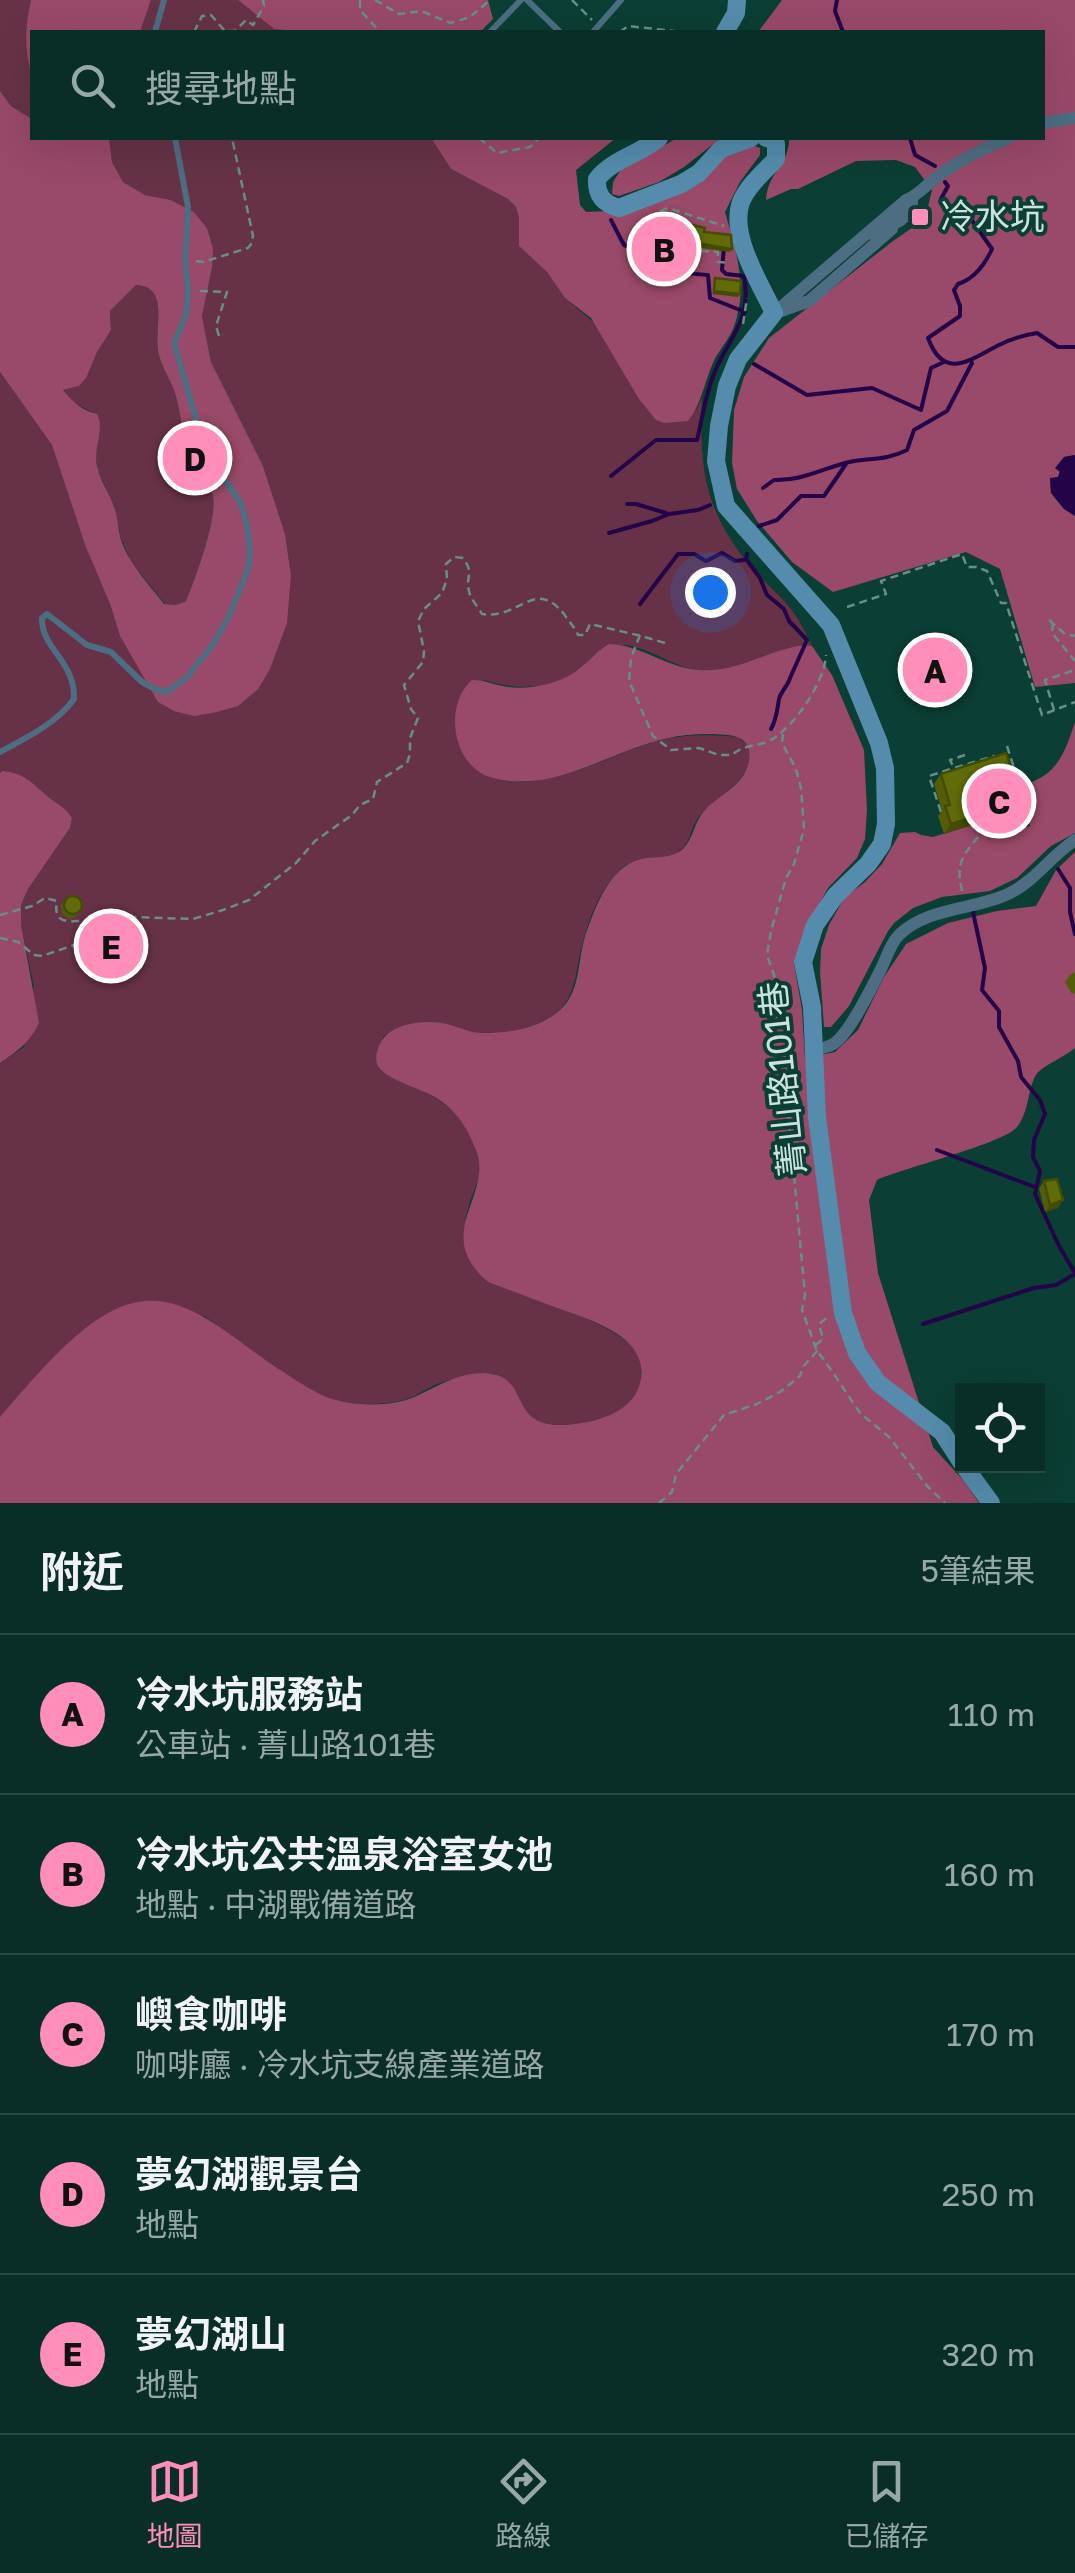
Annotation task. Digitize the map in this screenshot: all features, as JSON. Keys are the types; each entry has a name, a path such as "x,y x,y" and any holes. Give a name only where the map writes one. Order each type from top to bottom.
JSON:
{"street":[{"path":"727,30 736,14 737,0"},
{"path":"1045,123 1075,118"},
{"path":"657,140 606,168 597,180 599,195 609,205 619,208 681,184 721,149 746,140"},
{"path":"773,140 776,159 748,190 740,206 738,230 774,313"},
{"path":"774,313 936,176 1004,140"},
{"path":"774,313 809,301 900,228 916,212 912,198"},
{"path":"882,240 912,209 912,198"},
{"path":"774,313 806,292 877,232 901,220"},
{"name":"菁山路101巷","path":"774,313 738,359 727,386 716,461 726,506 831,624 885,768 886,824 882,844 868,864 835,896 816,925 803,962 812,1007 817,1118 843,1313 857,1353 878,1383 942,1432 955,1451"},
{"path":"814,1050 836,1042 896,938 912,925 936,914 1009,894 1075,840"},
{"name":"菁山路101巷","path":"970,1473 990,1503"}],"lane":[{"path":"156,30 164,0"},
{"path":"492,30 524,0 558,30"},
{"path":"596,30 621,0"},
{"path":"0,752 51,722 74,700 70,673 41,631 46,614 87,645 111,652 142,682 161,692 170,690 187,677 214,643 248,569 250,551 241,504 199,430 174,342 186,316 188,290 188,207 176,140"}],"path":[{"path":"236,30 246,20 253,24 264,6 263,0"},
{"path":"360,0 360,10 378,30"},
{"path":"375,0 399,14 421,10 451,23 470,17 490,0"},
{"path":"572,0 593,21"},
{"path":"195,30 202,16 211,15 224,30"},
{"path":"623,30 640,26 669,30"},
{"path":"185,261 202,262 248,248 252,243 232,140"},
{"path":"482,140 497,152 530,147 537,140"},
{"path":"651,213 668,208 727,227"},
{"path":"674,259 687,261 690,251 727,253"},
{"path":"718,252 718,262 728,263"},
{"path":"188,290 227,292 216,326 219,336"},
{"path":"742,328 747,296"},
{"path":"847,607 886,594 882,580 962,554 967,568 988,571 1001,603 1006,603 1042,715 1075,702"},
{"path":"0,938 18,942 34,955 42,956 86,941 98,930 138,916 193,919 249,900 296,863 315,841 373,798 378,782 407,763 410,738 418,718 410,710 404,689 406,679 423,662 418,621 424,609 442,593 447,579 446,564 454,557 463,558 468,565 468,591 482,614 498,616 528,601 547,598 578,634 585,634 590,624 665,642"},
{"path":"1075,636 1065,634 1051,621 1052,633 1075,661"},
{"path":"640,635 631,658 629,681 653,736 671,750 698,748 719,755 732,755 750,745 764,744 784,732 818,685 826,664 824,647"},
{"path":"1054,711 1044,680 1075,670"},
{"path":"1006,746 1014,771"},
{"path":"954,768 950,760 965,755"},
{"path":"941,814 930,776 994,756 996,762"},
{"path":"974,822 1014,809"},
{"path":"972,812 978,836"},
{"path":"0,915 45,898 57,901 59,918 108,927"},
{"path":"82,921 89,936"},
{"path":"660,1503 672,1492 676,1474 724,1415 758,1404 800,1376 823,1339 819,1324 833,1316"}],"shaded area":[{"path":"0,0 31,0 30,118 11,106 0,91"},
{"path":"31,0 151,0 141,30 30,30 30,66 28,19"},
{"path":"151,0 238,0 274,29 284,30 141,30"},
{"path":"238,0 488,0 493,19 482,30 274,29"},
{"path":"782,0 1075,0 1075,455 1064,457 1058,477 1050,479 1051,493 1075,516 1075,683 1035,687 1000,569 966,552 833,592 792,562 757,521 737,489 732,463 734,410 744,377 769,338 925,219 932,190 915,167 896,160 856,161 766,200 789,140 1045,140 1045,30 760,30"},
{"path":"0,91 11,106 30,118 30,140 109,140 112,162 123,182 145,195 171,200 194,212 207,228 213,249 212,268 202,316 211,362 263,466 285,534 291,575 287,623 270,669 258,689 238,706 194,716 158,702 120,636 52,445 0,372","holes":["136,285 154,293 159,355 174,390 188,449 213,497 212,520 200,564 186,601 176,605 164,604 129,557 97,466 97,414 78,405 63,390 79,386 86,378 111,330 110,311"]},
{"path":"109,140 432,140 451,169 516,207 519,246 547,272 565,298 696,410 702,397 704,466 714,506 735,546 788,606 812,646 707,671 684,667 640,648 611,646 553,683 518,686 484,680 457,737 477,770 496,779 518,782 566,774 675,737 738,737 748,748 751,759 738,781 698,818 684,847 667,857 628,864 607,885 587,927 572,990 555,1014 509,1032 479,1033 423,1022 398,1028 383,1037 382,1071 442,1102 462,1121 473,1139 480,1168 466,1216 465,1237 469,1256 480,1274 488,1282 611,1331 637,1353 641,1375 637,1393 624,1407 607,1416 564,1425 535,1421 507,1381 485,1373 440,1383 390,1403 333,1399 293,1379 204,1316 49,1362 0,1417 0,1063 24,1047 34,987 21,905 70,828 72,818 30,782 0,772 0,372 52,445 120,636 291,575 285,534 263,466 211,362 202,316 212,268 207,228 194,212 171,200 145,195 123,182 112,162"},
{"path":"432,140 614,140 576,170 580,205 586,212 608,211 738,150 752,145 760,148 760,155 725,212 739,270 738,314 688,421 656,420 639,399 591,318 565,298 547,272 519,246 516,207 451,169"},
{"path":"674,140 718,140 659,182 619,196 612,194 620,171"},
{"path":"136,285 154,293 159,355 174,390 191,457 213,497 212,519 200,564 186,601 176,605 165,604 132,563 121,539 115,508 98,471 94,446 99,435 96,414 74,403 63,390 79,386 111,330 110,311"},
{"path":"1075,455 1075,516 1051,493 1050,478 1058,477 1060,472 1055,468 1064,457"},
{"path":"609,644 621,645 687,668 713,670 805,645 812,646 832,675 864,750 865,839 857,858 828,888 806,928 794,963 805,1058 835,1052 858,1030 884,977 906,944 948,923 1036,906 1056,870 1075,852 1075,1048 1036,1075 1021,1121 1009,1133 877,1180 869,1200 878,1273 933,1447 979,1503 0,1503 0,1417 81,1332 119,1308 138,1302 158,1301 197,1313 304,1385 345,1402 393,1403 475,1373 501,1376 528,1413 552,1425 602,1418 620,1410 634,1397 641,1371 638,1356 629,1343 600,1324 488,1282 472,1264 464,1231 479,1167 473,1142 449,1107 386,1074 376,1058 386,1036 408,1024 434,1022 496,1033 527,1028 555,1014 573,992 585,936 606,887 634,861 670,856 683,849 701,814 743,777 749,761 748,746 740,738 722,734 669,738 539,780 490,777 466,759 455,724 459,700 472,680 511,687 548,684 572,674"},
{"path":"1075,722 1075,833 1051,846 1017,878 990,891 942,897 913,908 888,931 849,1006 831,1027 824,1027 821,949 844,898 882,864 900,833 933,837 972,825 995,827 999,836 1030,826 1027,806 1036,802 1029,783 1054,766"},
{"path":"0,773 27,779 72,818 70,828 21,905 39,1023 23,1046 0,1063"}],"building":[{"path":"671,220 705,228 704,232 731,235 732,249 677,242 675,258 655,254 660,232 668,234"},
{"path":"715,278 741,281 740,294 714,291"},
{"path":"1006,753 1021,798 951,824 941,774"},
{"path":"73,896 80,898 80,912 73,914 66,912 64,905 66,898"},
{"path":"1057,1179 1063,1200 1050,1205 1044,1181"}],"waterway":[{"path":"837,0 835,11 842,30"},
{"path":"911,140 915,155 935,166"},
{"path":"945,182 948,186 941,199 944,207 971,219 992,249 978,270 954,290 960,316 928,338 934,352 942,360 959,363 1037,333 1058,347 1075,347"},
{"path":"611,220 624,245 665,268 708,275 710,298 745,312"},
{"path":"611,476 656,440 697,440 712,379 745,307 744,276 722,270 724,247"},
{"path":"754,364 807,395 872,388 921,410 931,368 944,362"},
{"path":"763,488 774,480 801,477 907,450 914,430 947,411 972,363"},
{"path":"759,526 777,520 801,496 824,496 846,464"},
{"path":"627,504 666,513"},
{"path":"609,533 710,505"},
{"path":"640,604 678,554 694,554 706,561 722,553 735,561 744,560"},
{"path":"747,554 746,559 767,595 784,609 789,621 807,640 780,696 771,729"},
{"path":"1058,869 1070,888 1075,934"},
{"path":"973,912 985,968 982,990 999,1011 999,1027 1018,1061 1021,1077 1040,1100 1045,1114 1034,1140 1033,1157 1040,1171 1035,1194 1075,1273"},
{"path":"937,1150 1035,1187"},
{"path":"923,1324 1034,1288 1056,1285 1075,1274"}],"place":[{"name":"冷水坑","path":"920,217"},
{"name":"冷水坑公共溫泉浴室女池","path":"664,249"},
{"name":"夢幻湖觀景台","path":"195,458"},
{"name":"冷水坑服務站","path":"935,670"},
{"name":"嶼食咖啡","path":"999,801"},
{"name":"夢幻湖山","path":"111,946"}]}
